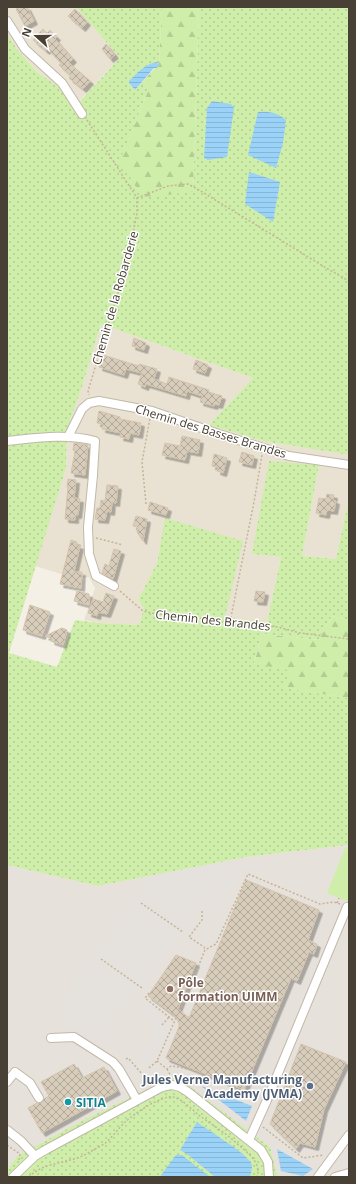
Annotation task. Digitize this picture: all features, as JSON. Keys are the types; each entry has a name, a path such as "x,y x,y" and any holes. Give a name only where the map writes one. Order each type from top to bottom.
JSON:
{"street":[{"path":"7,21 25,49 62,83 82,114"},
{"name":"Chemin des Basses Brandes","path":"89,403 99,401 152,411 289,456 349,465"},
{"path":"68,437 82,409 89,403"},
{"path":"7,441 49,437 68,437 95,442 88,527 89,554 96,576 114,586"},
{"path":"248,1140 265,1104 347,907"},
{"path":"51,1038 74,1037 113,1062 119,1069 137,1100"},
{"path":"7,1082 14,1072 30,1083 39,1098"},
{"path":"13,1177 35,1156 137,1100 166,1086 180,1087 188,1092 261,1150 267,1158 270,1167 269,1177"},
{"path":"7,1130 21,1140 35,1156"},
{"path":"318,1177 349,1134"},
{"path":"335,1177 349,1173"}],"path":[{"path":"82,114 137,198 168,186 188,184 349,281"},
{"name":"Chemin de la Robarderie","path":"89,403 88,391 126,266 137,213 137,198"},
{"path":"146,504 142,462 152,411"},
{"path":"230,622 254,502 263,448"},
{"path":"88,536 123,545"},
{"name":"Chemin des Brandes","path":"114,586 143,611 151,613 278,627 300,633 349,639"},
{"path":"180,1011 205,950 216,944 248,874 320,904 334,902 347,907"},
{"path":"337,903 338,898"},
{"path":"141,903 183,932"},
{"path":"202,911 202,920 189,937 205,950"},
{"path":"102,959 142,988"},
{"path":"149,994 145,998 174,1021"},
{"path":"162,1025 169,1017"},
{"path":"149,1068 157,1061 176,1018"},
{"path":"126,1059 128,1058 142,1074"},
{"path":"157,1061 167,1069 172,1077 172,1081"},
{"path":"167,1069 171,1066 188,1069 245,1092 265,1104"},
{"path":"29,1177 33,1173 50,1165 86,1155 105,1143 126,1122 141,1110 171,1096 178,1099 227,1135 250,1155 259,1168 257,1177"},
{"path":"257,1122 303,1158 336,1154"},
{"path":"7,1145 20,1154 18,1161"}],"shaded area":[{"path":"7,7 76,7 120,58 75,105 63,90 37,72 16,48 7,32"},
{"path":"101,324 253,378 209,425 263,441 349,455 349,498 336,559 302,556 319,465 252,554 281,557 267,622 225,617 166,518 157,563 138,600 144,608 139,625 99,623 84,620 95,588 89,577 74,578 35,566 66,468 67,429 82,387"},
{"path":"349,845 349,1177 278,1177 270,1147 172,1077 85,1119 17,1156 7,1170 7,865 98,886 246,857"},
{"path":"229,861 238,867 233,874 238,878 207,922 195,915 217,884 217,879 207,879 206,882 211,886 100,1045 52,1012 146,879 151,876"},
{"path":"146,1000 165,1015 162,1024 171,1023 154,1061 147,1062 146,1065 138,1058 143,1057 145,1054 156,1028 153,1021 144,1012 137,1010 143,1001 144,1006"},
{"path":"349,1070 349,1127 332,1118 348,1079 346,1077"}],"green space":[{"path":"76,7 162,7 159,64 157,62 129,83 135,90 144,80 148,90 121,160 193,192 199,7 349,7 349,455 263,441 209,425 253,378 101,324 82,387 67,429 66,468 9,653 57,667 75,620 139,625 144,608 138,600 157,563 165,518 243,541 225,617 267,622 281,557 252,554 269,461 319,465 302,556 336,559 349,498 349,620 332,616 319,640 262,634 254,663 290,670 285,688 349,698 349,845 246,857 98,886 7,865 7,32 16,48 37,72 63,90 75,105 120,58"},
{"path":"162,7 199,7 193,192 142,197 120,160 148,91 144,80 159,64"},
{"path":"332,616 349,620 349,698 284,688 290,670 254,664 262,634 319,640"},
{"path":"345,848 349,849 349,902 327,893"},
{"path":"172,1077 188,1085 270,1147 278,1177 7,1177 7,1170 17,1156 85,1119"}],"water":[{"path":"157,62 159,64 157,68 154,68 135,90 129,81 145,67"},
{"path":"212,101 231,104 234,108 227,157 208,160 204,158 207,108"},
{"path":"258,112 273,113 286,120 283,143 276,168 248,155"},
{"path":"249,172 280,182 273,222 245,204"},
{"path":"201,1086 252,1106 246,1121"},
{"path":"197,1122 244,1155 252,1165 250,1177 215,1177 180,1150"},
{"path":"277,1149 313,1169 303,1176 281,1171"},
{"path":"176,1155 182,1155 210,1177 162,1177 161,1175"}],"building":[{"path":"27,7 34,21 25,26 16,9"},
{"path":"75,9 87,22 82,28 68,16"},
{"path":"43,29 47,33 50,30 57,37 55,39 73,59 69,63 90,81 83,89 69,78 71,76 59,65 61,63 48,49 46,51 33,40"},
{"path":"106,44 115,55 110,59 102,49"},
{"path":"134,338 146,343 144,350 132,346"},
{"path":"103,355 139,366 139,364 157,369 154,379 167,384 169,377 209,390 208,392 222,396 219,405 215,404 214,406 200,402 202,396 187,391 186,396 146,384 145,387 138,384 142,373 126,369 124,375 99,367"},
{"path":"196,360 208,365 205,373 193,369"},
{"path":"99,411 120,417 120,419 141,423 139,435 130,433 129,439 120,437 121,433 102,429 103,424 97,423"},
{"path":"182,436 200,440 198,453 187,451 185,460 162,455 165,443 180,446"},
{"path":"74,443 88,445 85,475 71,473 75,451 73,450"},
{"path":"242,452 254,456 252,465 239,462"},
{"path":"214,454 227,458 223,473 217,471 218,467 212,466"},
{"path":"68,479 76,480 74,498 80,499 78,515 75,515 75,520 65,519"},
{"path":"107,485 118,486 116,503 112,502 111,512 107,511 105,520 95,519 97,508 100,508 101,500 105,501"},
{"path":"327,494 334,495 333,500 336,501 334,511 327,510 326,515 316,513 319,498 326,499"},
{"path":"150,502 168,508 166,515 148,510"},
{"path":"136,516 147,519 143,541 137,532 138,527 133,526"},
{"path":"71,540 77,542 76,545 80,546 74,572 82,572 81,588 60,584"},
{"path":"114,549 121,551 113,579 102,573 105,564 109,566"},
{"path":"77,591 89,594 89,605 74,601"},
{"path":"256,591 265,592 263,602 254,601"},
{"path":"106,593 114,596 107,614 98,612 97,616 88,613 93,599 103,602"},
{"path":"30,605 50,612 42,636 23,630"},
{"path":"62,628 67,630 63,645 51,641 52,639 45,636"},
{"path":"246,880 319,910 308,940 317,944 314,954 309,952 297,981 291,978 244,1090 166,1058 179,1027 179,1023 175,1016 148,996 176,955 196,963 178,1009 189,1018"},
{"name":"Jules Verne Manufacturing Academy (JVMA)","path":"301,1044 346,1062 324,1109 315,1147 300,1143 296,1149 270,1124"},
{"name":"SITIA","path":"74,1064 82,1078 104,1067 117,1091 42,1133 28,1108 37,1103 41,1103 49,1096 41,1082"}],"place":[{"name":"Pôle formation UIMM","path":"170,989"},
{"name":"Jules Verne Manufacturing Academy (JVMA)","path":"310,1086"},
{"name":"SITIA","path":"68,1102"}]}
